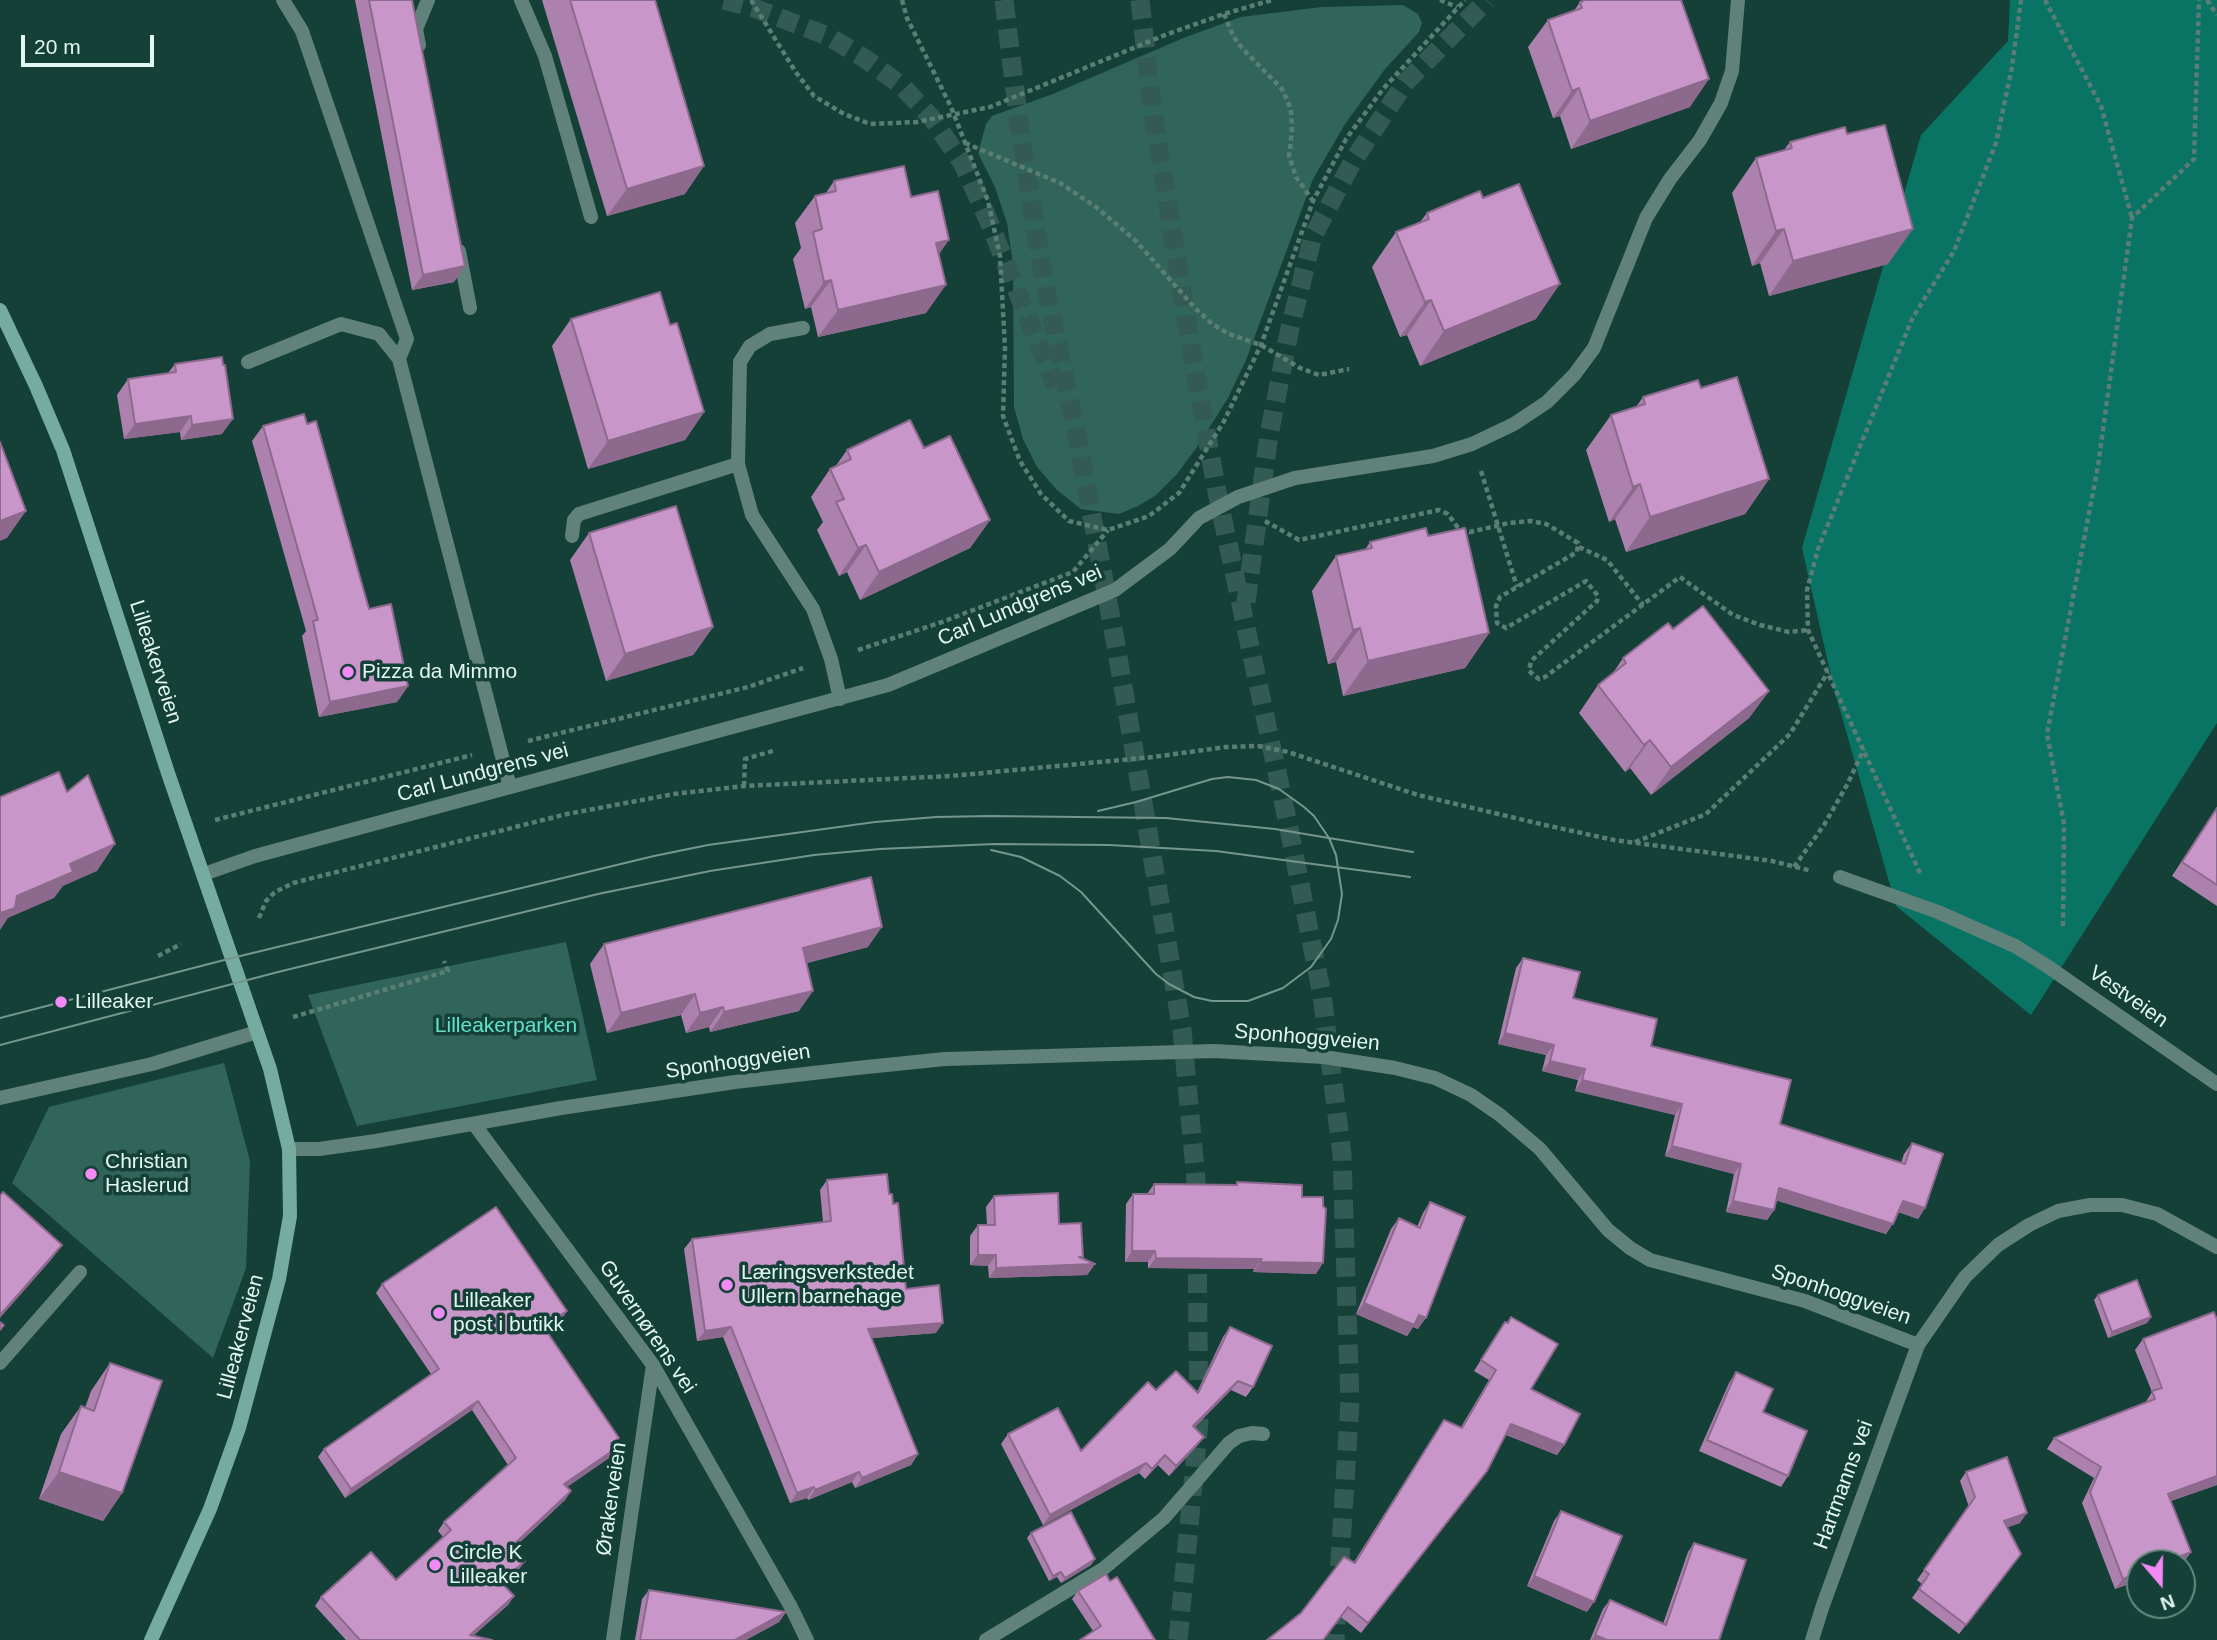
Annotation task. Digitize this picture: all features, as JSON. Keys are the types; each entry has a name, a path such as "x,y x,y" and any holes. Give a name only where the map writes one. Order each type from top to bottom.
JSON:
{"main road":[{"name":"Lilleakerveien","path":"0,310 63,450 280,1103 289,1149 290,1216 279,1279 239,1428 210,1508 152,1640"}],"street":[{"path":"283,0 302,31 407,339 399,359"},
{"path":"421,54 416,29 428,0"},
{"path":"521,0 545,56 591,217"},
{"name":"Carl Lundgrens vei","path":"204,874 255,856 888,685 1115,590 1170,549 1199,519 1238,497 1295,478 1400,463 1463,448 1514,424 1547,402 1574,375 1594,348 1646,218 1670,178 1700,140 1721,103 1732,71 1738,0"},
{"path":"457,243 470,308"},
{"path":"248,362 341,324 379,334 399,359 510,787"},
{"path":"803,328 770,334 750,346 740,362 738,464 752,515 813,609 831,659 840,699"},
{"path":"572,536 574,520 579,514 738,464"},
{"name":"Vestveien","path":"1840,877 1938,912 2015,946 2217,1084"},
{"path":"0,1098 152,1064 227,1044 257,1032"},
{"name":"Sponhoggveien","path":"289,1149 319,1149 356,1144 735,1082 946,1059 1214,1051 1324,1057 1383,1066 1435,1078 1471,1095 1500,1115 1540,1149 1608,1230 1630,1248 1650,1259 1805,1301 1918,1345 1965,1277 1998,1245 2029,1225 2058,1211 2090,1205 2122,1205 2157,1214 2217,1247"},
{"name":"Guvernørens vei","path":"474,1124 653,1364 791,1607 807,1640"},
{"path":"0,1363 80,1272"},
{"name":"Hartmanns vei","path":"1812,1640 1918,1345"},
{"name":"Ørakerveien","path":"613,1640 653,1364"},
{"path":"986,1640 1103,1569 1164,1518 1229,1443 1239,1436 1263,1434"}],"path":[{"path":"751,0 795,71 814,96 844,114 870,124 917,122 990,107 1164,35 1272,0"},
{"path":"902,0 907,18 954,115 988,201 1000,256 1005,348 1003,416 1020,461 1041,494 1069,521 1108,530"},
{"path":"1440,0 1457,7"},
{"path":"187,827 748,687 942,622 1073,572 1108,530 1149,516 1179,493 1223,424 1261,345 1313,201 1346,139 1383,89 1465,0"},
{"path":"1938,912 1808,629 1807,590 1818,549 1912,319 1954,251 1996,143 2012,66 2021,0"},
{"path":"2045,0 2101,106 2132,218 2098,466 2047,734 2064,824 2063,926"},
{"path":"2132,218 2194,159 2199,0"},
{"path":"2207,0 2217,15"},
{"path":"1224,14 1233,36 1242,48 1282,89 1291,109 1289,156 1296,177 1313,201"},
{"path":"965,142 1060,183 1096,207 1136,241 1212,324 1229,334 1261,345 1300,368 1319,375 1349,369"},
{"path":"1481,472 1517,587"},
{"path":"1238,497 1266,521 1299,540 1439,510 1448,514 1458,528 1465,531 1539,522 1578,543 1579,547 1607,560 1643,605"},
{"path":"1579,547 1577,552 1497,601 1497,623 1502,627 1510,627 1586,581 1598,596 1597,601 1531,662 1530,671 1539,679 1680,577 1733,615 1789,632 1808,629"},
{"path":"1634,843 1706,814 1790,734 1828,672"},
{"path":"259,918 266,901 275,892 293,883 567,814 674,794 744,786 951,776 1226,747 1258,746 1288,752 1418,795 1545,825 1634,843 1772,861 1840,877"},
{"path":"1794,867 1830,814 1864,749"},
{"path":"744,786 745,759"},
{"path":"158,956 181,944"},
{"path":"293,1017 448,971 444,961"}],"green space":[{"path":"2010,0 2217,0 2217,723 2031,1015 1896,906 1834,689 1802,548 1921,135 2008,41"},
{"path":"1403,5 1418,14 1422,23 1419,32 1385,69 1345,124 1313,179 1246,360 1228,398 1197,447 1177,474 1155,496 1138,506 1119,514 1081,509 1057,490 1037,467 1023,439 1014,407 1013,263 1007,223 995,187 978,153 986,124 992,116 1241,17 1322,7"},
{"name":"Lilleakerparken","path":"566,942 597,1080 357,1126 308,995"},
{"path":"224,1063 250,1161 246,1268 213,1358 12,1183 49,1107"}],"building":[{"path":"369,0 412,0 465,266 423,275"},
{"path":"570,0 655,0 704,166 627,189"},
{"path":"1681,0 1709,79 1590,121 1579,88 1572,91 1548,20 1582,8 1580,2"},
{"path":"1885,125 1913,229 1793,261 1784,229 1776,231 1756,158 1792,148 1790,142 1845,127 1847,134"},
{"path":"904,166 911,197 938,191 949,240 936,243 946,285 838,310 831,280 824,282 813,232 822,229 815,196 836,191 834,181"},
{"path":"1519,184 1560,284 1444,331 1431,300 1425,302 1396,232 1429,219 1427,213 1480,191 1483,198"},
{"path":"660,292 670,325 677,323 704,412 608,441 571,319"},
{"path":"222,357 233,419 192,425 191,416 135,424 128,379 176,372 175,364"},
{"path":"1737,377 1769,479 1650,517 1640,484 1633,487 1611,415 1645,404 1643,397 1698,380 1701,388"},
{"path":"304,414 307,424 316,421 369,609 391,604 408,686 330,702 313,621 318,620 263,426"},
{"path":"910,420 924,448 950,436 990,520 879,572 866,545 858,548 836,502 844,499 830,469 851,459 847,450"},
{"path":"0,442 26,511 0,521"},
{"path":"676,506 713,627 625,654 589,533"},
{"path":"1426,528 1428,536 1465,528 1489,633 1368,661 1360,628 1353,630 1336,556 1372,548 1370,542"},
{"path":"1703,606 1769,691 1671,767 1650,740 1644,745 1598,685 1626,663 1623,658 1668,623 1673,629"},
{"path":"59,772 67,792 88,775 115,844 70,864 73,872 17,896 15,908 0,913 0,797"},
{"path":"2217,808 2217,885 2182,862"},
{"path":"871,877 882,927 803,948 813,991 724,1012 723,1007 700,1013 695,994 621,1013 604,944"},
{"path":"1523,958 1580,972 1573,998 1657,1019 1651,1046 1791,1080 1780,1124 1905,1164 1912,1143 1943,1154 1925,1208 1903,1201 1893,1224 1779,1188 1774,1210 1733,1201 1741,1164 1672,1146 1682,1104 1582,1080 1585,1069 1550,1061 1554,1045 1505,1033"},
{"path":"887,1174 889,1194 892,1194 893,1204 898,1203 906,1289 939,1285 943,1323 868,1329 918,1454 862,1478 859,1472 815,1490 814,1487 797,1493 731,1327 705,1331 692,1239 831,1221 827,1180"},
{"path":"1237,1182 1302,1185 1302,1197 1323,1197 1323,1206 1326,1209 1323,1263 1260,1262 1262,1259 1156,1258 1155,1251 1132,1251 1133,1194 1154,1194 1154,1184 1237,1185"},
{"path":"3,1192 62,1245 0,1315 0,1196"},
{"path":"1058,1193 1059,1224 1081,1223 1083,1257 1079,1257 1095,1264 996,1268 996,1255 978,1255 978,1225 995,1225 994,1196"},
{"path":"1430,1202 1465,1217 1426,1318 1419,1315 1414,1325 1364,1303 1399,1218 1420,1228"},
{"path":"496,1207 567,1311 543,1326 619,1438 611,1443 615,1449 564,1484 571,1491 512,1546 525,1561 501,1582 514,1596 470,1635 492,1640 360,1640 321,1597 371,1552 396,1580 451,1530 444,1522 516,1458 478,1401 351,1489 324,1449 439,1369 382,1284"},
{"path":"2137,1280 2151,1317 2112,1332 2098,1295"},
{"path":"2214,1312 2217,1320 2217,1476 2168,1494 2190,1549 2126,1549 2126,1578 2123,1579 2090,1492 2101,1467 2054,1438 2155,1399 2152,1391 2162,1388 2143,1339"},
{"path":"1511,1317 1558,1344 1531,1389 1580,1414 1564,1445 1511,1424 1487,1471 1368,1623 1348,1607 1323,1640 1267,1640 1301,1613 1344,1557 1355,1563 1444,1420 1462,1428 1496,1370 1481,1360"},
{"path":"1230,1327 1272,1346 1253,1387 1238,1381 1193,1426 1204,1437 1176,1466 1165,1455 1152,1469 1146,1463 1050,1515 1008,1434 1058,1408 1081,1451 1148,1382 1156,1390 1176,1371 1198,1393"},
{"path":"110,1363 162,1381 122,1493 59,1472 81,1406 94,1411"},
{"path":"1736,1372 1773,1389 1763,1412 1807,1431 1788,1476 1707,1440"},
{"path":"2007,1457 2027,1513 2004,1521 2021,1554 1966,1625 1919,1589 1929,1574 1924,1570 1975,1497 1966,1472"},
{"path":"1561,1511 1622,1536 1594,1602 1534,1576"},
{"path":"1071,1512 1095,1559 1065,1578 1061,1572 1053,1576 1031,1533"},
{"path":"1694,1543 1746,1560 1719,1640 1607,1640 1595,1635 1610,1600 1666,1625"},
{"path":"1106,1574 1110,1581 1117,1577 1155,1640 1080,1640 1101,1626 1078,1591"},
{"path":"649,1590 786,1612 735,1640 640,1640"}],"tunnel":[{"path":"724,0 754,8 828,36 902,86 931,117 963,164 1059,395"},
{"path":"1004,0 1020,131 1043,275 1078,441 1115,640 1182,1030 1196,1180 1196,1211"},
{"path":"1140,0 1152,107 1195,372 1218,497 1322,995 1342,1155 1350,1402 1335,1640"},
{"path":"1246,602 1269,435 1290,328 1313,236 1353,161 1405,83 1487,0"},
{"path":"1178,1640 1199,1422 1197,1245"}],"tram line":[{"path":"991,850 1021,857 1060,876 1081,892 1156,974 1194,997 1212,1001 1248,1001 1283,988 1311,967 1331,939 1338,920 1342,894 1336,855 1329,838 1314,816 1279,789 1256,780 1228,777 1212,779 1098,811"},
{"path":"0,1018 232,958 654,856 708,845 875,822 990,816 1166,818 1275,829 1413,852"},
{"path":"0,1045 278,972 598,894 710,871 814,855 994,844 1109,845 1216,851 1410,877"}],"place":[{"name":"Pizza da Mimmo","path":"348,672"},
{"name":"Lilleaker","path":"61,1002"},
{"name":"Christian Haslerud","path":"91,1174"},
{"name":"Læringsverkstedet Ullern barnehage","path":"727,1285"},
{"name":"Lilleaker post i butikk","path":"439,1313"},
{"name":"Circle K Lilleaker","path":"435,1565"}]}
